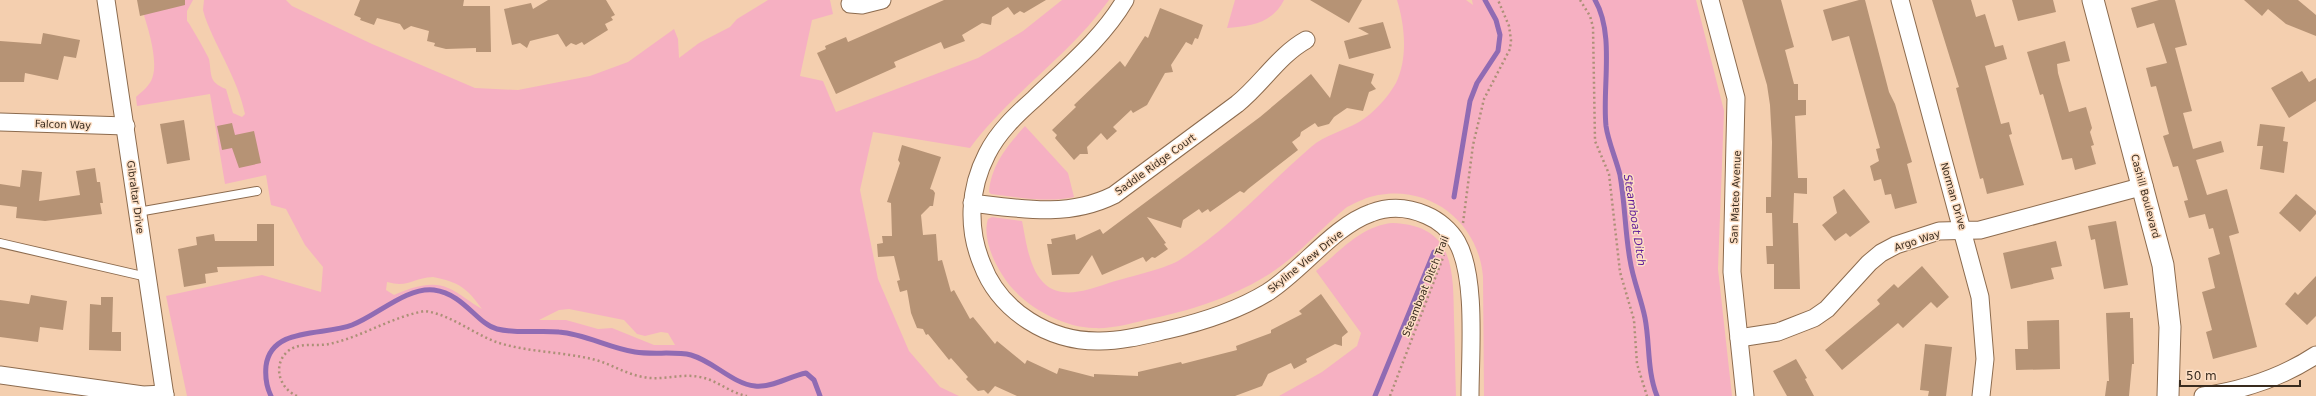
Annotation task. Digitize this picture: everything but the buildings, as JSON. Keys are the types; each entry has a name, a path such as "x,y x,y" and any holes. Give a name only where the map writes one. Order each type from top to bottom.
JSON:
{"street":[{"name":"Gibraltar Drive","path":"106,0 166,395"},
{"path":"850,4 862,5 882,0"},
{"name":"Skyline View Drive","path":"1125,0 1095,40 1019,112 995,140 980,168 972,203 973,236 977,253 984,270 1004,301 1032,324 1049,331 1081,340 1100,341 1132,338 1190,325 1246,304 1271,290 1350,224 1371,212 1386,209 1414,210 1440,223 1453,236 1462,253 1468,283 1470,396"},
{"name":"San Mateo Avenue","path":"1710,0 1736,98 1732,272 1746,396"},
{"name":"Norman Drive","path":"1900,0 1980,297 1984,328 1985,359 1981,396"},
{"name":"Cashill Boulevard","path":"2093,0 2164,265 2170,335 2168,396"},
{"name":"Saddle Ridge Court","path":"972,203 1049,211 1069,210 1097,203 1114,195 1252,92 1296,46 1306,40"},
{"name":"Falcon Way","path":"0,122 126,126"},
{"name":"Argo Way","path":"1739,338 1778,332 1814,318 1827,309 1869,263 1881,253 1896,245 1939,231 1980,230 2144,186"},
{"path":"2204,396 2256,385 2300,366 2316,355"},
{"path":"0,375 143,395 166,395"}],"lane":[{"path":"138,212 257,191"},
{"path":"0,243 148,278"}],"path":[{"name":"Steamboat Ditch Trail","path":"1390,396 1436,281 1442,261 1453,236 1464,221 1473,145 1484,99 1510,50 1511,40 1508,26 1498,0"},
{"path":"1580,0 1590,16 1593,27 1596,141 1609,174 1620,272 1634,320 1637,364 1647,396"},
{"path":"297,396 290,393 283,386 280,378 279,368 287,352 297,346 317,345 338,341 425,311 437,313 500,343 591,358 606,362 629,374 643,377 660,379 700,376 747,396"}],"shaded area":[{"path":"139,0 193,0 187,11 187,21 209,59 211,74 214,81 216,84 226,89 233,113 242,117 245,114 242,101 205,17 203,10 204,0 286,0 292,6 372,44 475,88 518,90 590,76 628,62 674,29 678,39 679,58 699,43 730,27 737,19 768,0 830,0 833,14 812,20 800,76 823,81 836,112 978,58 1023,31 1062,0 1109,0 1077,39 1004,109 970,148 873,132 860,190 878,279 909,351 940,387 959,396 187,396 166,296 262,275 321,292 323,267 305,245 286,209 271,205 266,175 225,184 210,94 137,106 136,97 149,84 153,76 154,66 152,43","holes":["433,277 450,281 462,287 472,296 482,309 457,293 442,286 421,286 394,295 386,290 387,282 401,284","569,309 624,320 637,334 645,336 661,332 668,333 675,345 654,345 612,328 598,329 566,320 539,320 559,310"]},
{"path":"1235,0 1284,0 1279,8 1267,19 1252,25 1227,28"},
{"path":"1397,0 1466,0 1473,5 1472,0 1696,0 1724,111 1718,269 1732,396 1484,396 1483,277 1480,258 1472,240 1462,225 1449,212 1434,203 1417,196 1398,193 1378,195 1358,202 1347,207 1288,261 1252,284 1223,298 1193,308 1126,325 1107,328 1094,328 1083,327 1060,321 1039,310 1020,296 1001,273 992,255 987,236 986,227 988,219 992,217 1022,221 1029,255 1036,272 1046,285 1060,292 1084,291 1154,270 1178,261 1196,249 1247,207 1311,147 1322,139 1364,119 1375,110 1389,94 1400,73 1404,53 1402,20"},
{"path":"1025,126 1068,173 1074,197 1064,199 1032,199 991,194 989,192 993,173 1001,156"},
{"path":"1392,223 1413,226 1428,232 1439,241 1446,253 1451,268 1453,284 1456,396 1279,396 1322,372 1357,346 1361,333 1316,271 1360,234 1381,225"}],"waterway":[{"name":"Steamboat Ditch","path":"1454,197 1470,101 1477,83 1498,51 1500,35 1496,20 1485,0"},
{"name":"Steamboat Ditch","path":"1595,0 1605,29 1606,126 1608,138 1620,175 1630,260 1647,328 1650,367 1657,396"},
{"name":"Steamboat Ditch","path":"1375,396 1434,252"},
{"name":"Steamboat Ditch","path":"271,396 266,381 266,366 270,353 278,344 288,338 352,325 362,321 403,297 424,290 434,290 454,297 483,321 497,329 569,333 635,352 678,353 691,355 707,362 739,381 755,386 774,384 806,373 814,380 820,396"}]}
